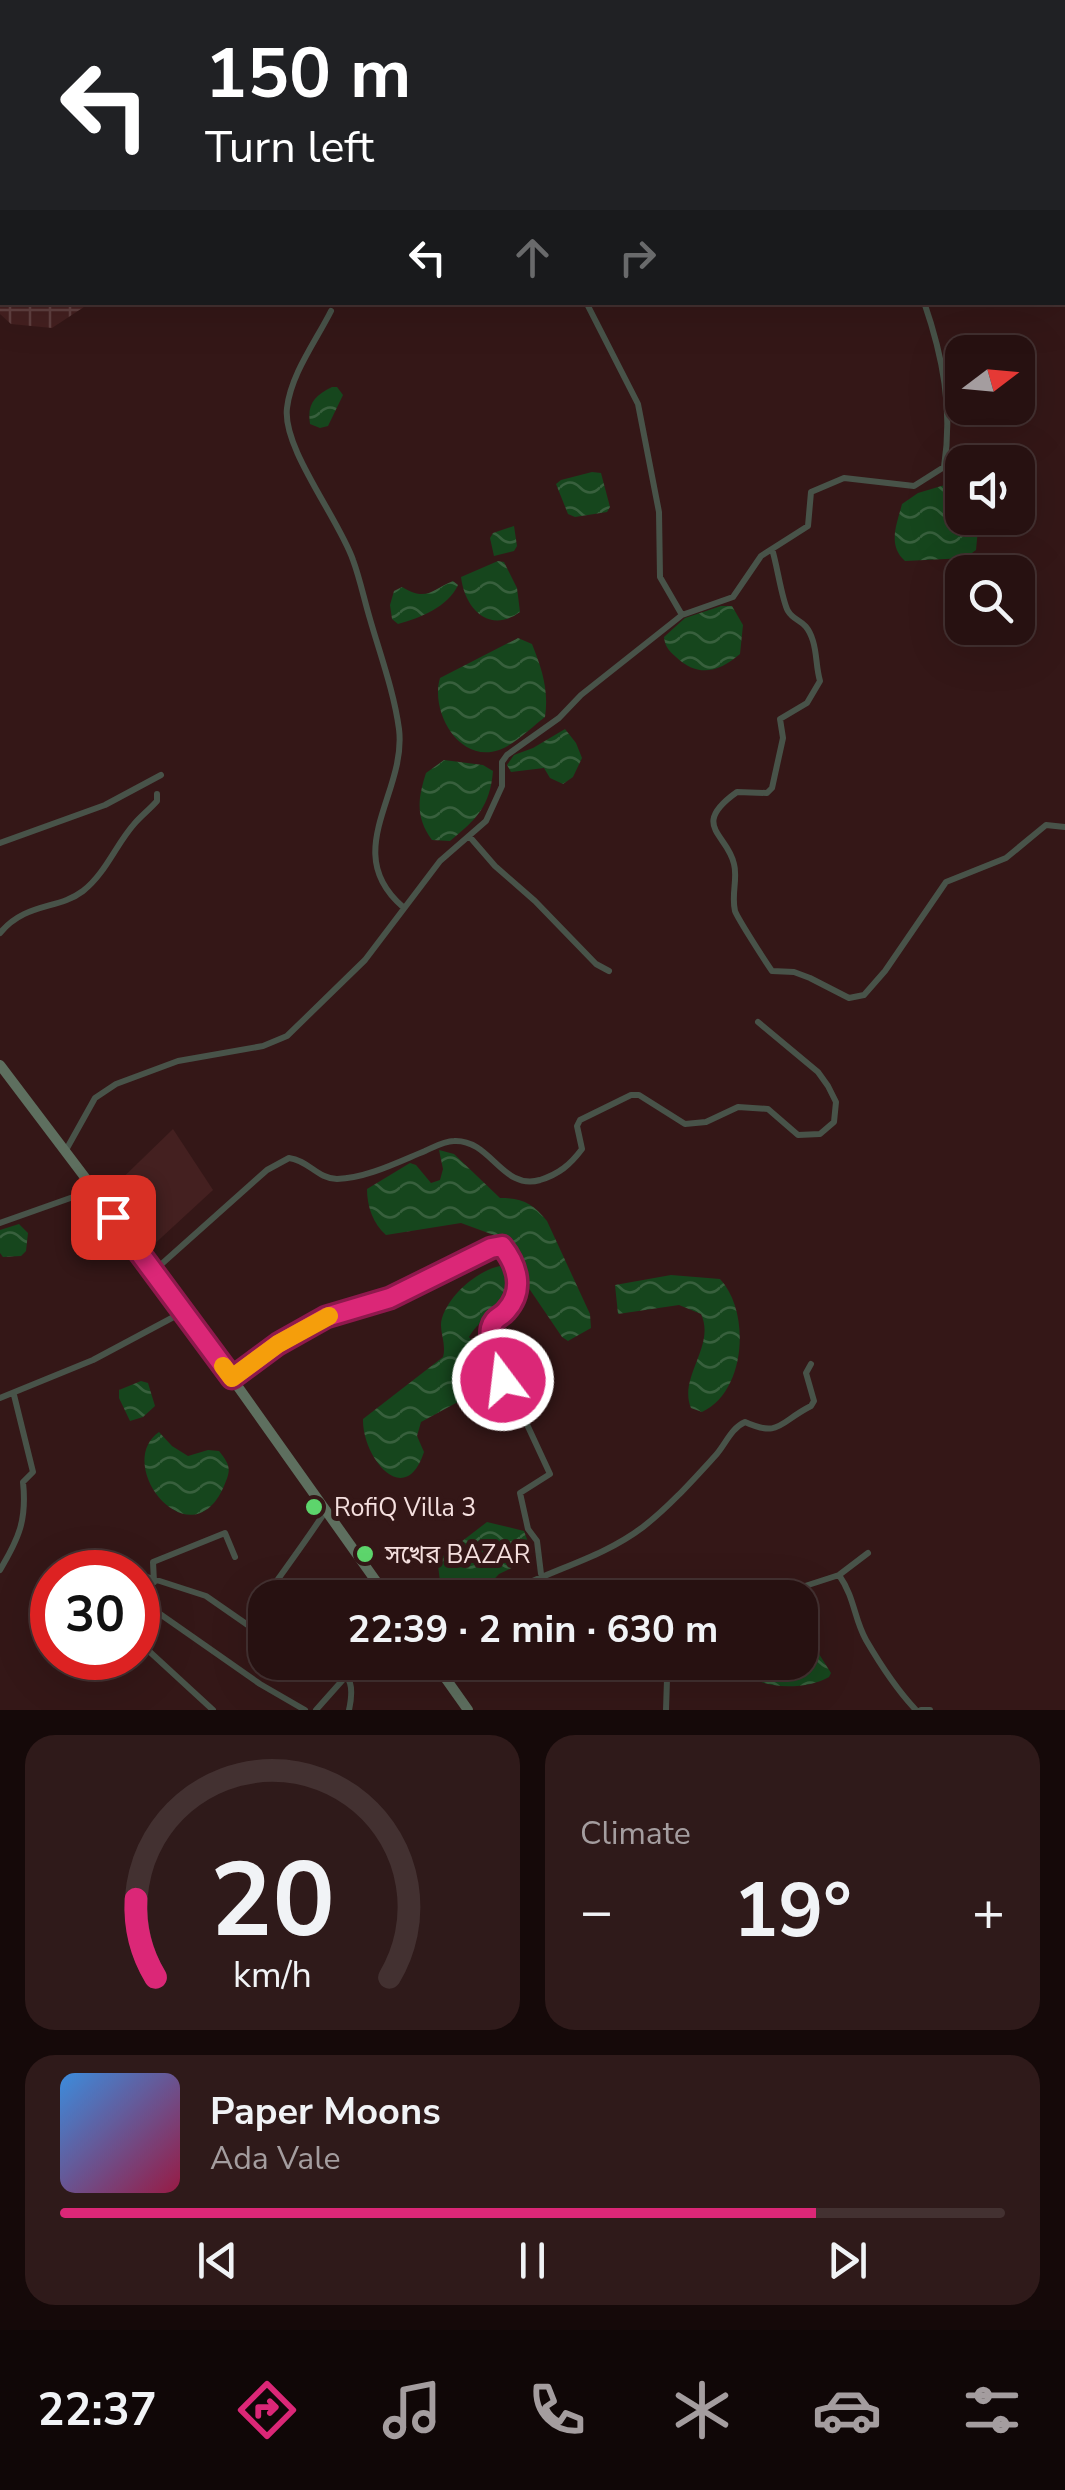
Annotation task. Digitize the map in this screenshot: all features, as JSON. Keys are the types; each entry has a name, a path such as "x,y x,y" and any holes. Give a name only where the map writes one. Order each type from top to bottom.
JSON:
{"street":[{"path":"588,305 638,404 656,491 660,578 682,614"},
{"path":"66,1151 95,1098 116,1084 178,1061 262,1046 287,1036 365,960 440,860 486,821 502,786 502,762 507,754 560,718 582,695 682,614 734,597 761,556 808,526 811,492 844,478 914,486 944,467 948,402 943,360 925,305"},
{"path":"331,311 297,378 287,410 288,421 297,452 354,561 399,728 399,757 374,838 385,890 402,907"},
{"path":"772,549 787,609 792,617 802,620 812,638 820,680 807,703 780,719 783,738 772,788 767,793 737,792 718,812 714,823 714,830 733,858 736,913 772,970 810,978 849,998 864,995 946,882 1006,858 1046,825 1065,827"},
{"path":"0,844 105,805 161,774"},
{"path":"0,932 24,914 82,892 116,853 134,824 157,801 157,794"},
{"path":"469,836 494,866 609,972"},
{"path":"155,1270 267,1170 289,1158 325,1178 351,1178 453,1140 484,1152 522,1184 535,1182 565,1169 582,1149 577,1126 580,1120 631,1095 648,1098 657,1108 685,1124 706,1122 738,1107 768,1109 798,1134 820,1134 834,1122 834,1096 818,1072 758,1022"},
{"path":"0,1065 155,1270 375,1580"},
{"path":"0,1224 93,1190"},
{"path":"232,1378 315,1322 390,1298 502,1246 513,1260 518,1284 506,1310 494,1320 490,1340 504,1367 503,1380 550,1474 520,1493 528,1528 537,1541 541,1574"},
{"path":"0,1398 93,1360 183,1312"},
{"path":"530,1580 541,1574 551,1576 590,1559 646,1525 718,1453 734,1427 745,1422 762,1432 772,1430 811,1406 814,1401 806,1373 812,1364"},
{"path":"0,1570 21,1532 26,1506 23,1482 34,1472 14,1395"},
{"path":"276,1580 326,1511"},
{"path":"160,1559 225,1533 235,1556"},
{"path":"818,1581 840,1575 868,1553"},
{"path":"840,1575 851,1593 866,1639 903,1696 918,1710 930,1710"},
{"path":"160,1584 206,1596 248,1624"},
{"path":"160,1614 260,1684 305,1710"},
{"path":"160,1658 214,1710"},
{"path":"316,1710 343,1680"},
{"path":"349,1710 354,1688 351,1680"},
{"path":"447,1680 468,1710"},
{"path":"666,1710 667,1680"}],"shaded area":[{"path":"0,305 87,305 52,328 11,324 0,314"},
{"path":"173,1129 213,1190 149,1249 107,1193"}],"water":[{"path":"332,387 343,395 328,426 310,424 313,401"},
{"path":"592,472 601,473 610,507 607,512 575,517 568,514 556,484"},
{"path":"945,485 945,535 977,535 976,550 969,555 945,555 945,559 905,561 896,548 896,527 902,504 918,493"},
{"path":"514,526 514,551 494,556 490,538 493,533"},
{"path":"504,562 517,588 520,612 499,620 489,619 474,608 461,577"},
{"path":"453,581 458,585 448,600 432,610 398,624 392,619 394,591 402,587 423,594"},
{"path":"732,606 743,625 740,654 708,670 684,664 669,650 664,637 685,618"},
{"path":"518,638 532,644 539,662 545,689 545,717 505,748 484,752 471,749 460,742 443,719 440,678"},
{"path":"565,729 582,758 573,777 563,784 550,778 544,768 511,772 507,765 514,755"},
{"path":"444,760 483,765 493,771 481,811 450,841 432,840 420,807 426,773"},
{"path":"439,1150 454,1154 500,1198 527,1203 547,1221 590,1314 591,1328 568,1341 562,1337 524,1281 515,1249 502,1238 461,1223 386,1235 381,1231 368,1202 367,1189 410,1163 431,1183 440,1180 443,1169"},
{"path":"19,1224 28,1233 26,1251 21,1256 3,1257 0,1230"},
{"path":"500,1266 513,1279 510,1291 469,1337 495,1370 500,1387 486,1396 467,1397 421,1422 417,1436 424,1452 416,1469 406,1477 386,1472 369,1449 363,1419 443,1357 441,1323 451,1300 474,1278"},
{"path":"671,1275 720,1279 736,1311 740,1330 735,1370 717,1402 702,1412 691,1408 688,1396 704,1338 701,1314 679,1305 618,1314 615,1285"},
{"path":"141,1381 148,1383 155,1406 143,1417 130,1421 119,1390"},
{"path":"159,1432 188,1456 208,1450 219,1451 223,1456 228,1476 210,1507 193,1515 177,1511 150,1484 145,1465 147,1447"},
{"path":"487,1522 524,1531 532,1553 530,1559 493,1580 440,1580 438,1565 444,1555"},
{"path":"818,1654 831,1673 812,1684 757,1680 818,1680"}],"slow traffic":[{"path":"223,1366 232,1378 278,1344 329,1316"}],"place":[{"name":"RofiQ Villa 3","path":"314,1507"},
{"name":"সখের BAZAR","path":"365,1554"}],"route":[{"path":"113,1217 232,1378 278,1344 326,1317 390,1298 502,1246 513,1260 518,1284 514,1298 491,1328 490,1340 504,1367 503,1380"}]}
